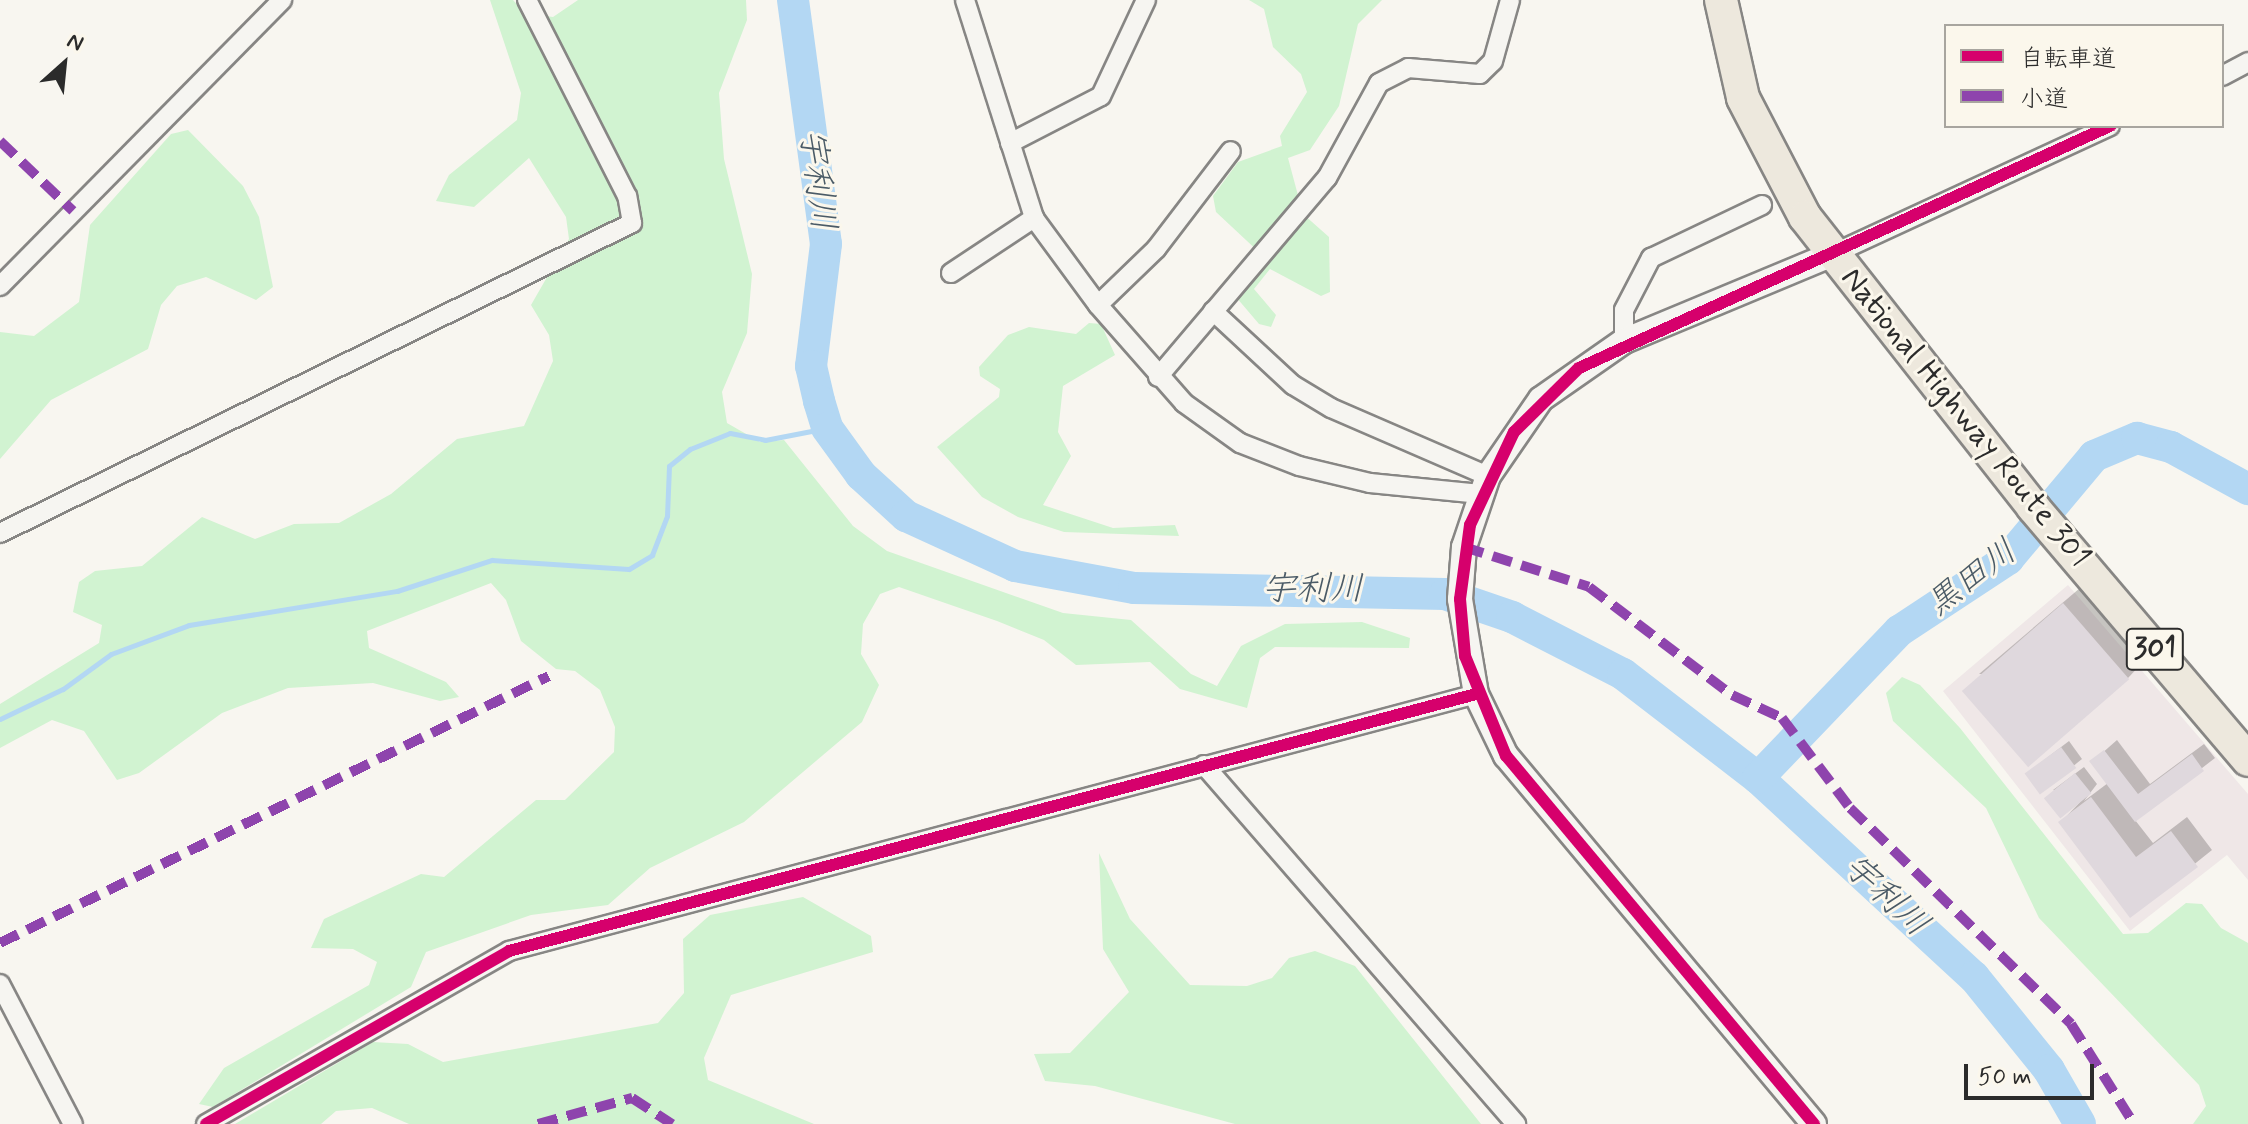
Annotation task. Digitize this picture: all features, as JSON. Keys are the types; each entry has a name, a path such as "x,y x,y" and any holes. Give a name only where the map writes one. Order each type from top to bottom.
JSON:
{"highway":[{"name":"National Highway Route 301","path":"1721,0 1743,98 1805,217 2033,507 2242,745"}],"street":[{"path":"0,286 282,0"},
{"path":"0,533 632,223 627,196 527,0"},
{"path":"965,0 1034,218 1098,305 1158,377 1216,428 1260,453 1370,483 1484,485"},
{"path":"1010,143 1101,96 1146,0"},
{"path":"1158,377 1327,178 1379,83 1408,68 1480,74 1493,61 1510,0"},
{"path":"2224,75 2248,62"},
{"path":"1814,1124 1554,818 1506,756 1476,694 1465,656 1462,558 1484,485 1541,399 1624,341 1833,254 2106,128"},
{"path":"1098,305 1156,249 1231,151"},
{"path":"1624,341 1624,310 1651,258 1762,205"},
{"path":"951,273 1034,218"},
{"path":"1213,311 1293,385 1331,408 1484,485"},
{"path":"206,1124 509,951 1476,694"},
{"path":"1204,765 1516,1124"},
{"path":"0,984 73,1124"}],"shaded area":[{"path":"2068,585 2248,794 2248,880 2227,855 2130,931 1943,691"}],"green space":[{"path":"490,0 513,0 525,13 553,17 578,0 746,0 747,20 719,93 724,159 752,274 747,333 722,392 727,423 760,442 784,440 853,526 887,551 1063,613 1131,620 1191,674 1217,686 1241,646 1285,624 1362,622 1410,638 1409,648 1275,647 1260,658 1247,708 1180,689 1150,662 1076,665 1044,640 997,621 899,587 880,594 863,624 861,654 879,685 862,722 744,822 650,868 608,905 531,915 426,952 411,987 213,1107 199,1104 224,1068 369,985 377,962 353,949 311,948 324,919 421,874 444,877 536,800 565,800 614,752 615,727 600,690 575,671 556,669 521,641 506,600 491,583 367,631 369,648 446,682 459,697 440,701 373,683 288,688 222,713 139,773 117,780 84,731 52,720 0,748 0,704 99,643 102,625 73,612 79,582 95,571 142,566 202,517 255,539 294,524 339,523 391,494 457,439 524,426 553,361 549,335 531,305 569,239 566,217 529,158 474,207 436,201 449,175 517,120 521,93"},
{"path":"1249,0 1382,0 1358,24 1339,106 1310,150 1288,158 1303,214 1329,237 1330,292 1321,296 1270,269 1254,289 1276,315 1271,327 1259,324 1236,297 1262,255 1216,212 1213,196 1238,162 1282,146 1280,136 1307,92 1301,74 1273,47 1264,9"},
{"path":"188,130 243,186 259,217 273,287 256,300 206,277 177,286 161,305 148,349 51,400 0,459 0,332 34,336 79,302 90,225 171,134"},
{"path":"1089,323 1101,324 1115,355 1063,386 1058,432 1071,456 1043,505 1113,528 1175,525 1179,536 1064,532 1018,517 982,497 937,447 999,397 1000,389 980,376 979,367 1008,335 1029,327 1076,334"},
{"path":"1902,677 1920,685 1960,728 2123,934 2148,933 2186,903 2202,904 2221,928 2248,943 2248,1124 2193,1124 2206,1106 2199,1085 2039,918 1986,808 1893,721 1886,693"},
{"path":"1099,853 1130,919 1190,985 1247,986 1272,978 1289,958 1315,951 1355,966 1481,1124 1235,1124 1095,1086 1045,1081 1034,1054 1070,1053 1129,992 1103,949"},
{"path":"803,897 871,936 873,952 731,995 704,1058 708,1080 814,1124 409,1124 372,1108 336,1111 321,1124 235,1124 373,1042 408,1044 443,1062 658,1023 684,993 683,939 710,915"}],"building":[{"path":"2063,603 2129,679 2028,767 1962,691"},
{"path":"2061,747 2076,768 2040,794 2025,773"},
{"path":"2104,750 2138,794 2192,754 2204,771 2135,822 2089,761"},
{"path":"2075,773 2091,793 2060,818 2044,798"},
{"path":"2091,797 2136,857 2171,831 2198,867 2130,918 2058,822"}],"waterway":[{"name":"宇利川","path":"793,0 826,244 811,366 827,428 861,475 906,516 1015,566 1134,588 1445,594 1512,617 1623,674 1758,778 1974,977 2049,1070 2080,1124"},
{"path":"0,719 63,689 111,654 189,625 397,591 492,560 629,569 652,555 667,516 669,466 690,449 730,433 765,440 827,428"},
{"name":"黒田川","path":"1758,778 1899,631 2008,559 2094,456 2137,438 2171,447 2248,489"}],"marked path":[{"path":"0,141 73,211"},
{"path":"1464,547 1589,587 1732,695 1782,718 1850,808 2071,1024 2134,1124"},
{"path":"0,943 549,676"},
{"path":"538,1124 632,1098 672,1124"}],"cycle path":[{"path":"1814,1124 1506,756 1465,656 1460,599 1470,525 1514,432 1579,368 2106,128"},
{"path":"206,1124 509,951 1476,694"}]}
